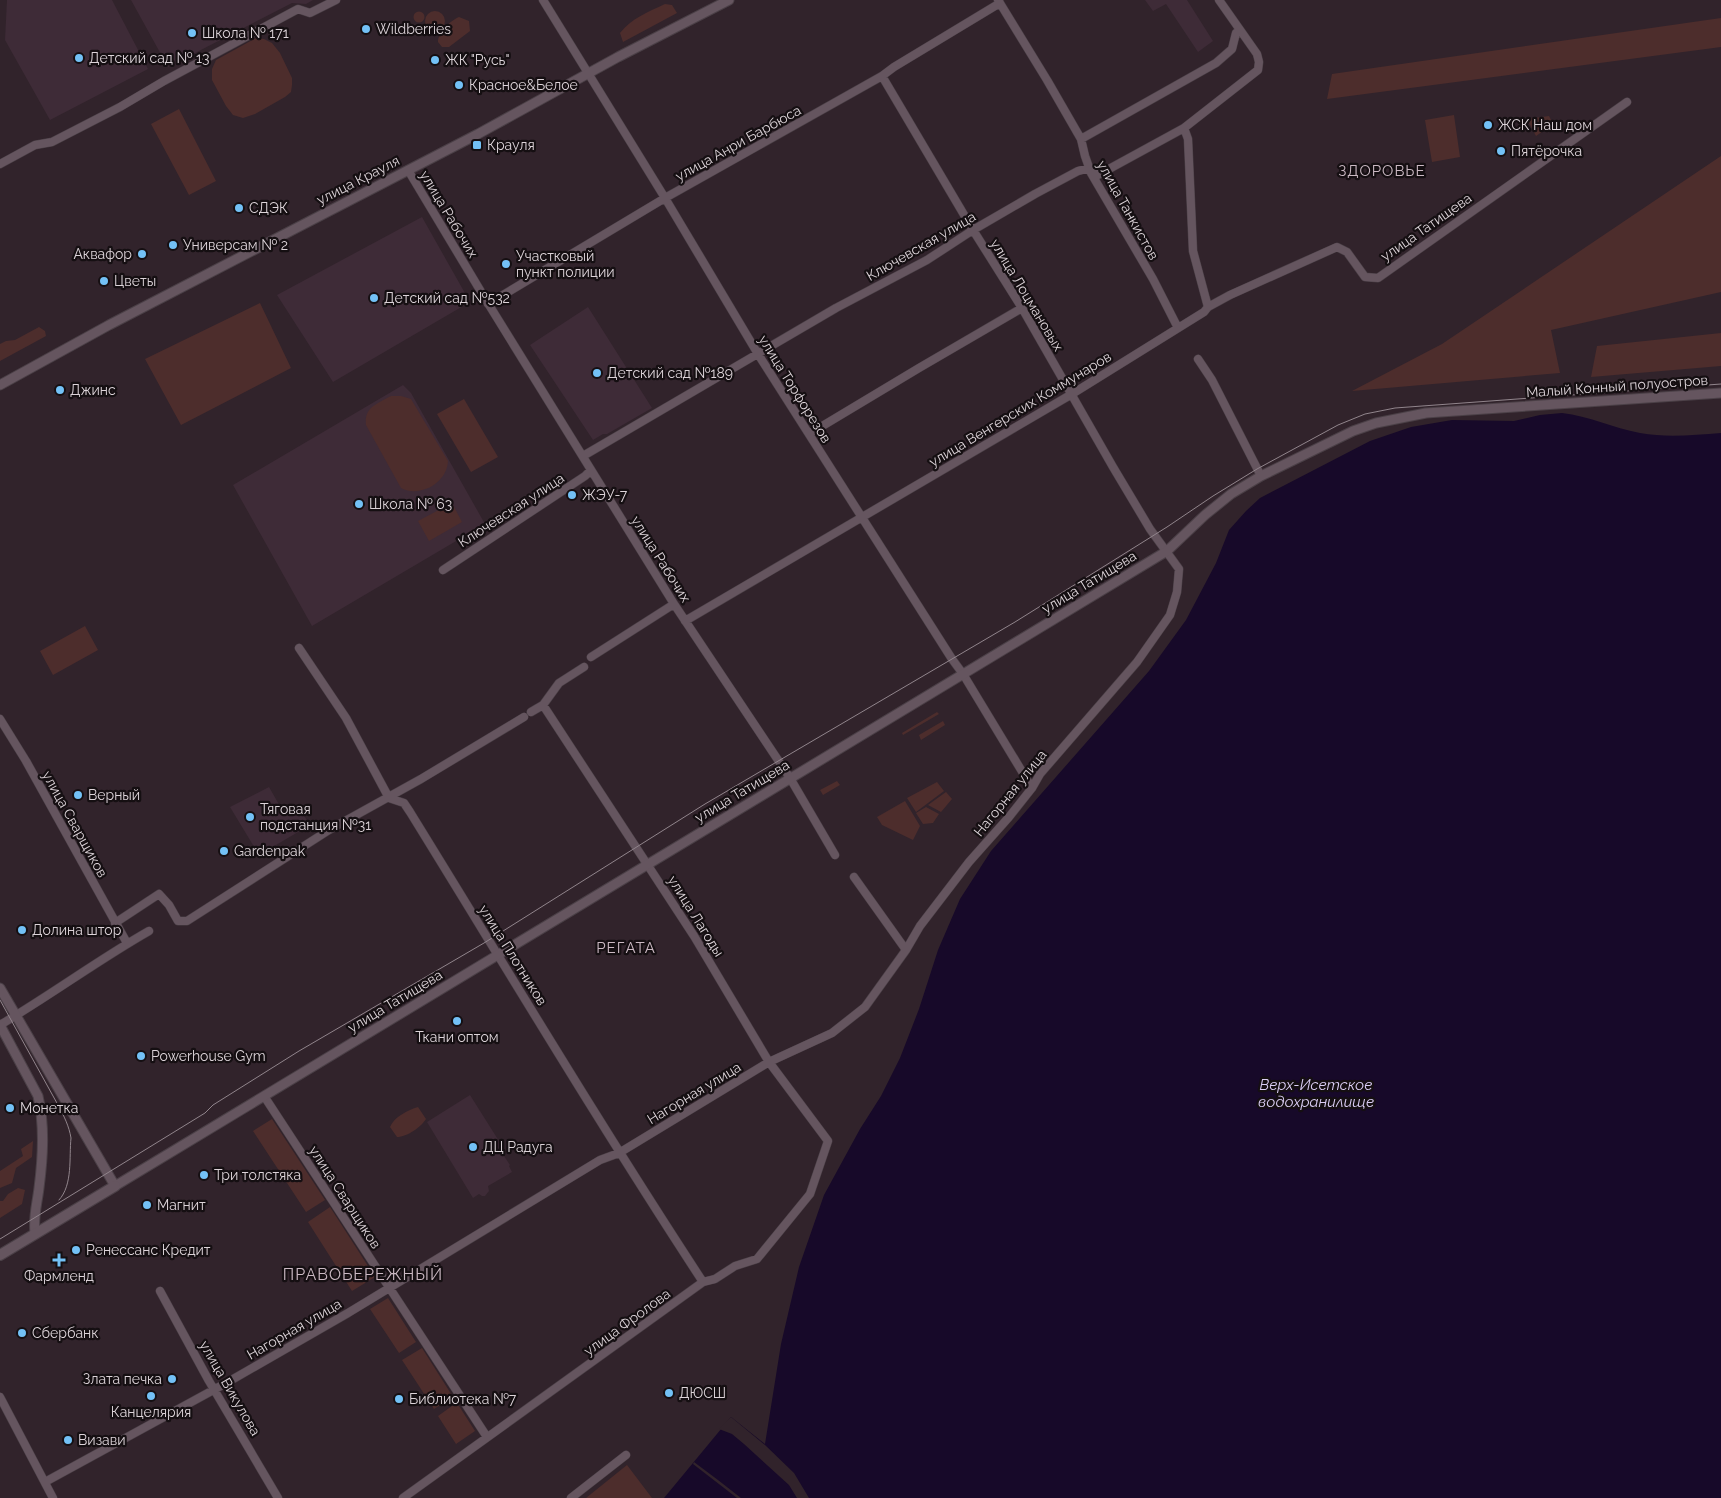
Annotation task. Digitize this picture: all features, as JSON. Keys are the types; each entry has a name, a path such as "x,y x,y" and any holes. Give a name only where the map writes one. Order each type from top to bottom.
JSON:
{"main road":[{"name":"улица Татищева","path":"0,1255 115,1186"}],"street":[{"path":"0,164 36,145 52,142 88,124 298,10 310,14 336,0"},
{"name":"улица Торфорезов","path":"543,0 758,354 963,674 1032,788"},
{"name":"улица Крауля","path":"0,385 109,325 408,170 729,0"},
{"path":"1081,139 1216,62 1232,49 1236,33 1240,30 1219,0"},
{"name":"улица Анри Барбюса","path":"488,304 665,198 882,76 999,2"},
{"name":"улица Танкистов","path":"999,2 1081,139 1091,173 1153,279 1178,328"},
{"name":"Ключевская улица","path":"583,456 836,308 926,260 973,230 1078,171 1090,168 1098,175 1184,128 1258,70 1257,54 1240,30"},
{"name":"улица Лоцмановых","path":"882,76 973,230 1022,308 1146,521 1167,550"},
{"name":"улица Татищева","path":"1208,307 1230,295 1337,247 1347,252 1365,277 1378,278 1627,102"},
{"path":"1184,128 1188,139 1193,251 1208,307"},
{"name":"улица Рабочих","path":"408,170 488,304 684,621 790,778 835,854"},
{"name":"улица Венгерских Коммунаров","path":"684,621 1072,394 1204,312 1208,307"},
{"path":"809,434 1022,308"},
{"path":"1198,359 1212,380 1261,476"},
{"name":"Малый Конный полуостров","path":"1514,407 1721,393"},
{"name":"улица Татищева","path":"115,1186 1167,550 1231,494 1261,476 1347,434 1376,423 1426,413 1514,407"},
{"name":"Ключевская улица","path":"443,570 585,476 591,470"},
{"name":"Нагорная улица","path":"45,1482 214,1390 600,1160 619,1152 769,1062 832,1033 865,1007 906,950 920,926 969,862 1010,817 1040,774 1137,662 1170,615 1177,592 1179,568 1167,550"},
{"path":"591,657 674,604"},
{"name":"улица Плотников","path":"299,648 346,718 389,798 404,803 499,954 619,1152 703,1282"},
{"path":"531,712 543,705 559,683 584,667"},
{"name":"улица Лагоды","path":"543,705 718,974 769,1062 828,1141"},
{"path":"115,922 159,894 169,905 178,921 187,921 329,830 389,798 524,717"},
{"name":"улица Сварщиков","path":"0,719 26,761 127,943"},
{"path":"854,877 906,950"},
{"path":"35,1234 34,1218 42,1163 43,1123 41,1108 38,1096 0,1025 149,930"},
{"path":"0,988 115,1186"},
{"name":"улица Сварщиков","path":"264,1096 487,1437"},
{"name":"улица Фролова","path":"403,1498 703,1282 715,1279 735,1266 757,1259 810,1194 828,1141"},
{"name":"улица Викулова","path":"160,1291 214,1390 278,1498"},
{"path":"0,1397 53,1498"},
{"path":"571,1498 626,1455"}],"shaded area":[{"name":"Детский сад № 13","path":"7,0 112,0 148,69 50,120 5,40"},
{"name":"Школа № 171","path":"131,0 313,0 306,4 292,3 168,67"},
{"path":"1145,0 1187,0 1213,41 1198,52 1166,4 1153,11"},
{"path":"665,4 672,5 677,13 623,42 620,33 630,23"},
{"path":"419,11 425,17 419,23 413,17"},
{"path":"435,11 442,14 445,21 442,28 435,31 428,28 425,21 428,14"},
{"path":"459,17 469,21 470,31 449,47 442,47 438,42 440,34 448,24"},
{"path":"1721,18 1721,47 1327,99 1332,74"},
{"path":"256,38 272,43 280,53 292,78 291,92 255,114 243,118 233,115 226,106 212,80 212,69 216,60"},
{"path":"179,109 216,181 189,195 151,124"},
{"path":"1454,115 1460,157 1432,162 1425,120"},
{"path":"1549,116 1553,124 1536,136 1527,119"},
{"path":"1721,156 1721,292 1551,330 1560,373 1352,391 1442,344"},
{"name":"Детский сад №532","path":"422,217 470,302 333,382 277,295"},
{"path":"260,303 291,368 181,425 145,359"},
{"path":"588,307 652,408 593,440 530,345"},
{"path":"39,327 45,331 46,336 0,361 0,344 15,340"},
{"path":"1721,333 1721,366 1591,377 1597,346"},
{"name":"Школа № 63","path":"403,385 411,393 485,524 312,626 233,485"},
{"path":"391,396 411,399 448,461 443,476 438,482 424,490 408,491 401,488 366,425 369,410"},
{"path":"464,399 498,457 471,472 437,414"},
{"path":"452,503 462,522 429,541 418,521"},
{"path":"85,626 98,650 53,675 40,651"},
{"path":"937,712 939,714 903,735 902,733"},
{"path":"943,721 945,725 921,740 919,735"},
{"path":"837,781 840,785 823,795 820,790"},
{"path":"937,782 944,791 916,812 907,798"},
{"path":"269,787 285,815 299,808 310,825 259,855 230,807"},
{"path":"946,792 952,799 941,812 928,805"},
{"path":"905,801 920,826 913,840 882,825 877,817"},
{"path":"926,807 939,814 933,823 923,824 916,813"},
{"name":"ДЦ Радуга","path":"470,1095 504,1149 502,1153 512,1172 488,1186 489,1191 485,1196 479,1194 473,1198 427,1122"},
{"path":"418,1107 426,1119 413,1131 397,1137 390,1127 392,1123 402,1114"},
{"path":"272,1119 325,1200 306,1212 253,1131"},
{"path":"33,1141 32,1157 16,1168 12,1183 0,1188 0,1171 23,1156 21,1149"},
{"path":"18,1188 25,1190 22,1204 0,1218 0,1201 3,1201 8,1194"},
{"path":"330,1207 375,1277 352,1291 308,1222"},
{"path":"388,1298 416,1342 399,1353 370,1309"},
{"path":"422,1348 453,1397 434,1409 402,1360"},
{"path":"452,1406 459,1406 475,1431 456,1444 438,1416"},
{"path":"627,1465 652,1498 586,1498"}],"water":[{"name":"Верх-Исетское водохранилище","path":"1562,413 1650,435 1680,436 1721,433 1721,1498 664,1498 731,1417 765,1444 781,1344 799,1267 824,1195 860,1129 881,1096 900,1058 919,1009 938,950 960,899 991,851 1149,671 1186,620 1216,563 1229,530 1260,498 1370,441 1411,427 1452,420 1514,421 1540,415"}],"pier":[{"path":"731,1417 765,1445 794,1473 809,1498 797,1498 789,1485 744,1444 732,1434 719,1429"},
{"path":"694,1462 741,1498 737,1498 693,1464"}],"tram line":[{"path":"0,1239 205,1113 213,1105 299,1051 484,943 705,804 1015,622 1257,469 1338,425 1365,414 1395,408 1721,384"},
{"path":"0,1000 69,1129 71,1138 70,1170 66,1187 59,1200"}],"place":[{"name":"Wildberries","path":"366,29"},
{"name":"Школа № 171","path":"192,33"},
{"name":"Детский сад № 13","path":"79,58"},
{"name":"ЖК \"Русь\"","path":"435,60"},
{"name":"Красное&Белое","path":"459,85"},
{"name":"ЖСК Наш дом","path":"1488,125"},
{"name":"Крауля","path":"477,145"},
{"name":"Пятёрочка","path":"1501,151"},
{"name":"СДЭК","path":"239,208"},
{"name":"Универсам № 2","path":"173,245"},
{"name":"Аквафор","path":"142,254"},
{"name":"Участковый пункт полиции","path":"506,264"},
{"name":"Цветы","path":"104,281"},
{"name":"Детский сад №532","path":"374,298"},
{"name":"Детский сад №189","path":"597,373"},
{"name":"Джинс","path":"60,390"},
{"name":"ЖЭУ-7","path":"572,495"},
{"name":"Школа № 63","path":"359,504"},
{"name":"Верный","path":"78,795"},
{"name":"Тяговая подстанция №31","path":"250,817"},
{"name":"Gardenpak","path":"224,851"},
{"name":"Долина штор","path":"22,930"},
{"name":"Ткани оптом","path":"457,1021"},
{"name":"Powerhouse Gym","path":"141,1056"},
{"name":"Монетка","path":"10,1108"},
{"name":"ДЦ Радуга","path":"473,1147"},
{"name":"Три толстяка","path":"204,1175"},
{"name":"Магнит","path":"147,1205"},
{"name":"Ренессанс Кредит","path":"76,1250"},
{"name":"Фармленд","path":"59,1260"},
{"name":"Сбербанк","path":"22,1333"},
{"name":"Злата печка","path":"172,1379"},
{"name":"ДЮСШ","path":"669,1393"},
{"name":"Канцелярия","path":"151,1396"},
{"name":"Библиотека №7","path":"399,1399"},
{"name":"Визави","path":"68,1440"}],"district":[{"name":"ЗДОРОВЬЕ","path":"1382,171"},
{"name":"РЕГАТА","path":"626,948"},
{"name":"ПРАВОБЕРЕЖНЫЙ","path":"363,1274"}]}
